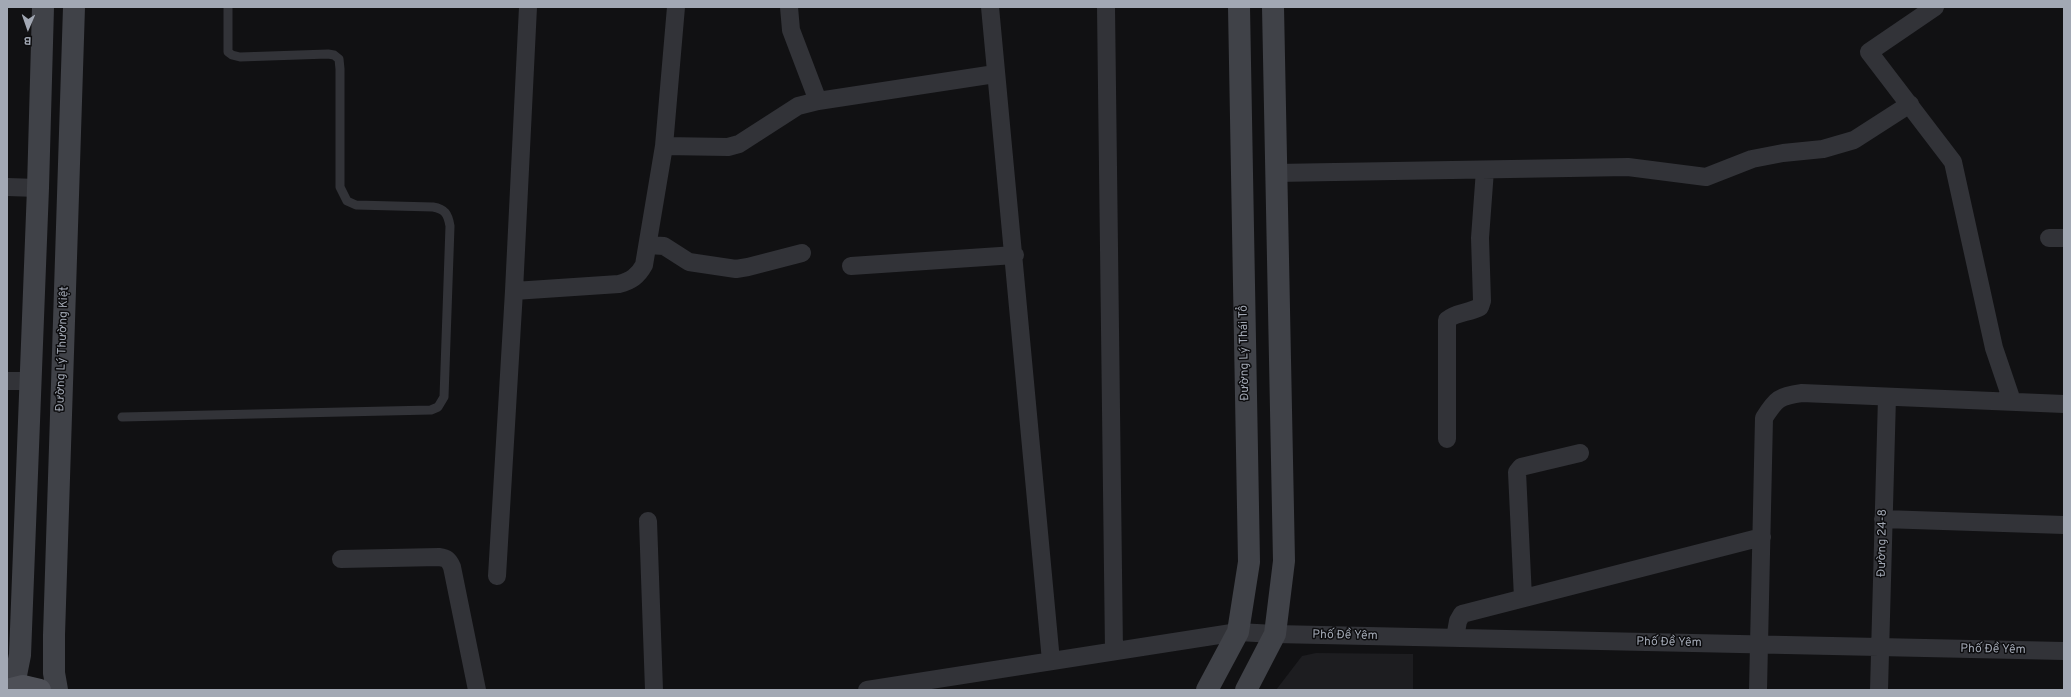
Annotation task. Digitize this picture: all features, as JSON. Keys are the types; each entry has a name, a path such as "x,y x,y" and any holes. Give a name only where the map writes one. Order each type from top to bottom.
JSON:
{"main road":[{"path":"7,686 16,675 20,656 38,188 43,7"},
{"name":"Đường Lý Thường Kiệt","path":"56,690 54,673 54,627 74,7"},
{"name":"Đường Lý Thái Tổ","path":"1207,690 1238,632 1249,562 1239,7"},
{"path":"1246,690 1275,634 1284,561 1273,7"},
{"path":"7,690 23,686 40,690"}],"street":[{"path":"497,576 514,291 528,7"},
{"path":"514,291 619,284 630,281 639,274 644,265 648,245 664,146 676,7"},
{"path":"789,7 791,30 818,101"},
{"path":"990,7 995,74 1015,255 1051,661"},
{"path":"1106,7 1114,651"},
{"path":"1935,7 1869,52 1953,162 1994,348 2012,402"},
{"path":"664,146 728,147 739,144 798,106 818,101 995,74"},
{"path":"1276,173 1628,167 1706,177 1752,159 1790,152 1823,149 1854,140 1910,104"},
{"path":"1447,439 1447,320 1452,316 1471,312 1480,307 1482,301 1480,238 1485,170"},
{"path":"7,187 38,188"},
{"path":"648,245 664,246 689,262 736,269 802,253"},
{"path":"851,266 1015,255"},
{"path":"7,382 31,381"},
{"path":"1758,690 1764,418 1772,405 1783,395 1802,393 2064,404"},
{"name":"Đường 24-8","path":"1880,690 1887,397"},
{"path":"1524,598 1517,472 1521,467 1580,453"},
{"path":"1883,519 2064,525"},
{"path":"648,521 654,690"},
{"path":"1455,638 1458,621 1462,614 1762,537"},
{"path":"341,559 439,557 449,560 452,567 477,690"},
{"name":"Phố Đề Yêm","path":"867,690 1238,632 1881,648 2064,651"}],"lane":[{"path":"122,416 431,410 438,407 444,397 450,226 448,214 442,209 433,207 356,205 347,201 340,188 339,59 334,55 328,54 240,57 232,55 228,52 228,7"}],"shaded area":[{"path":"1316,653 1413,654 1413,690 1276,690 1302,656"}]}
